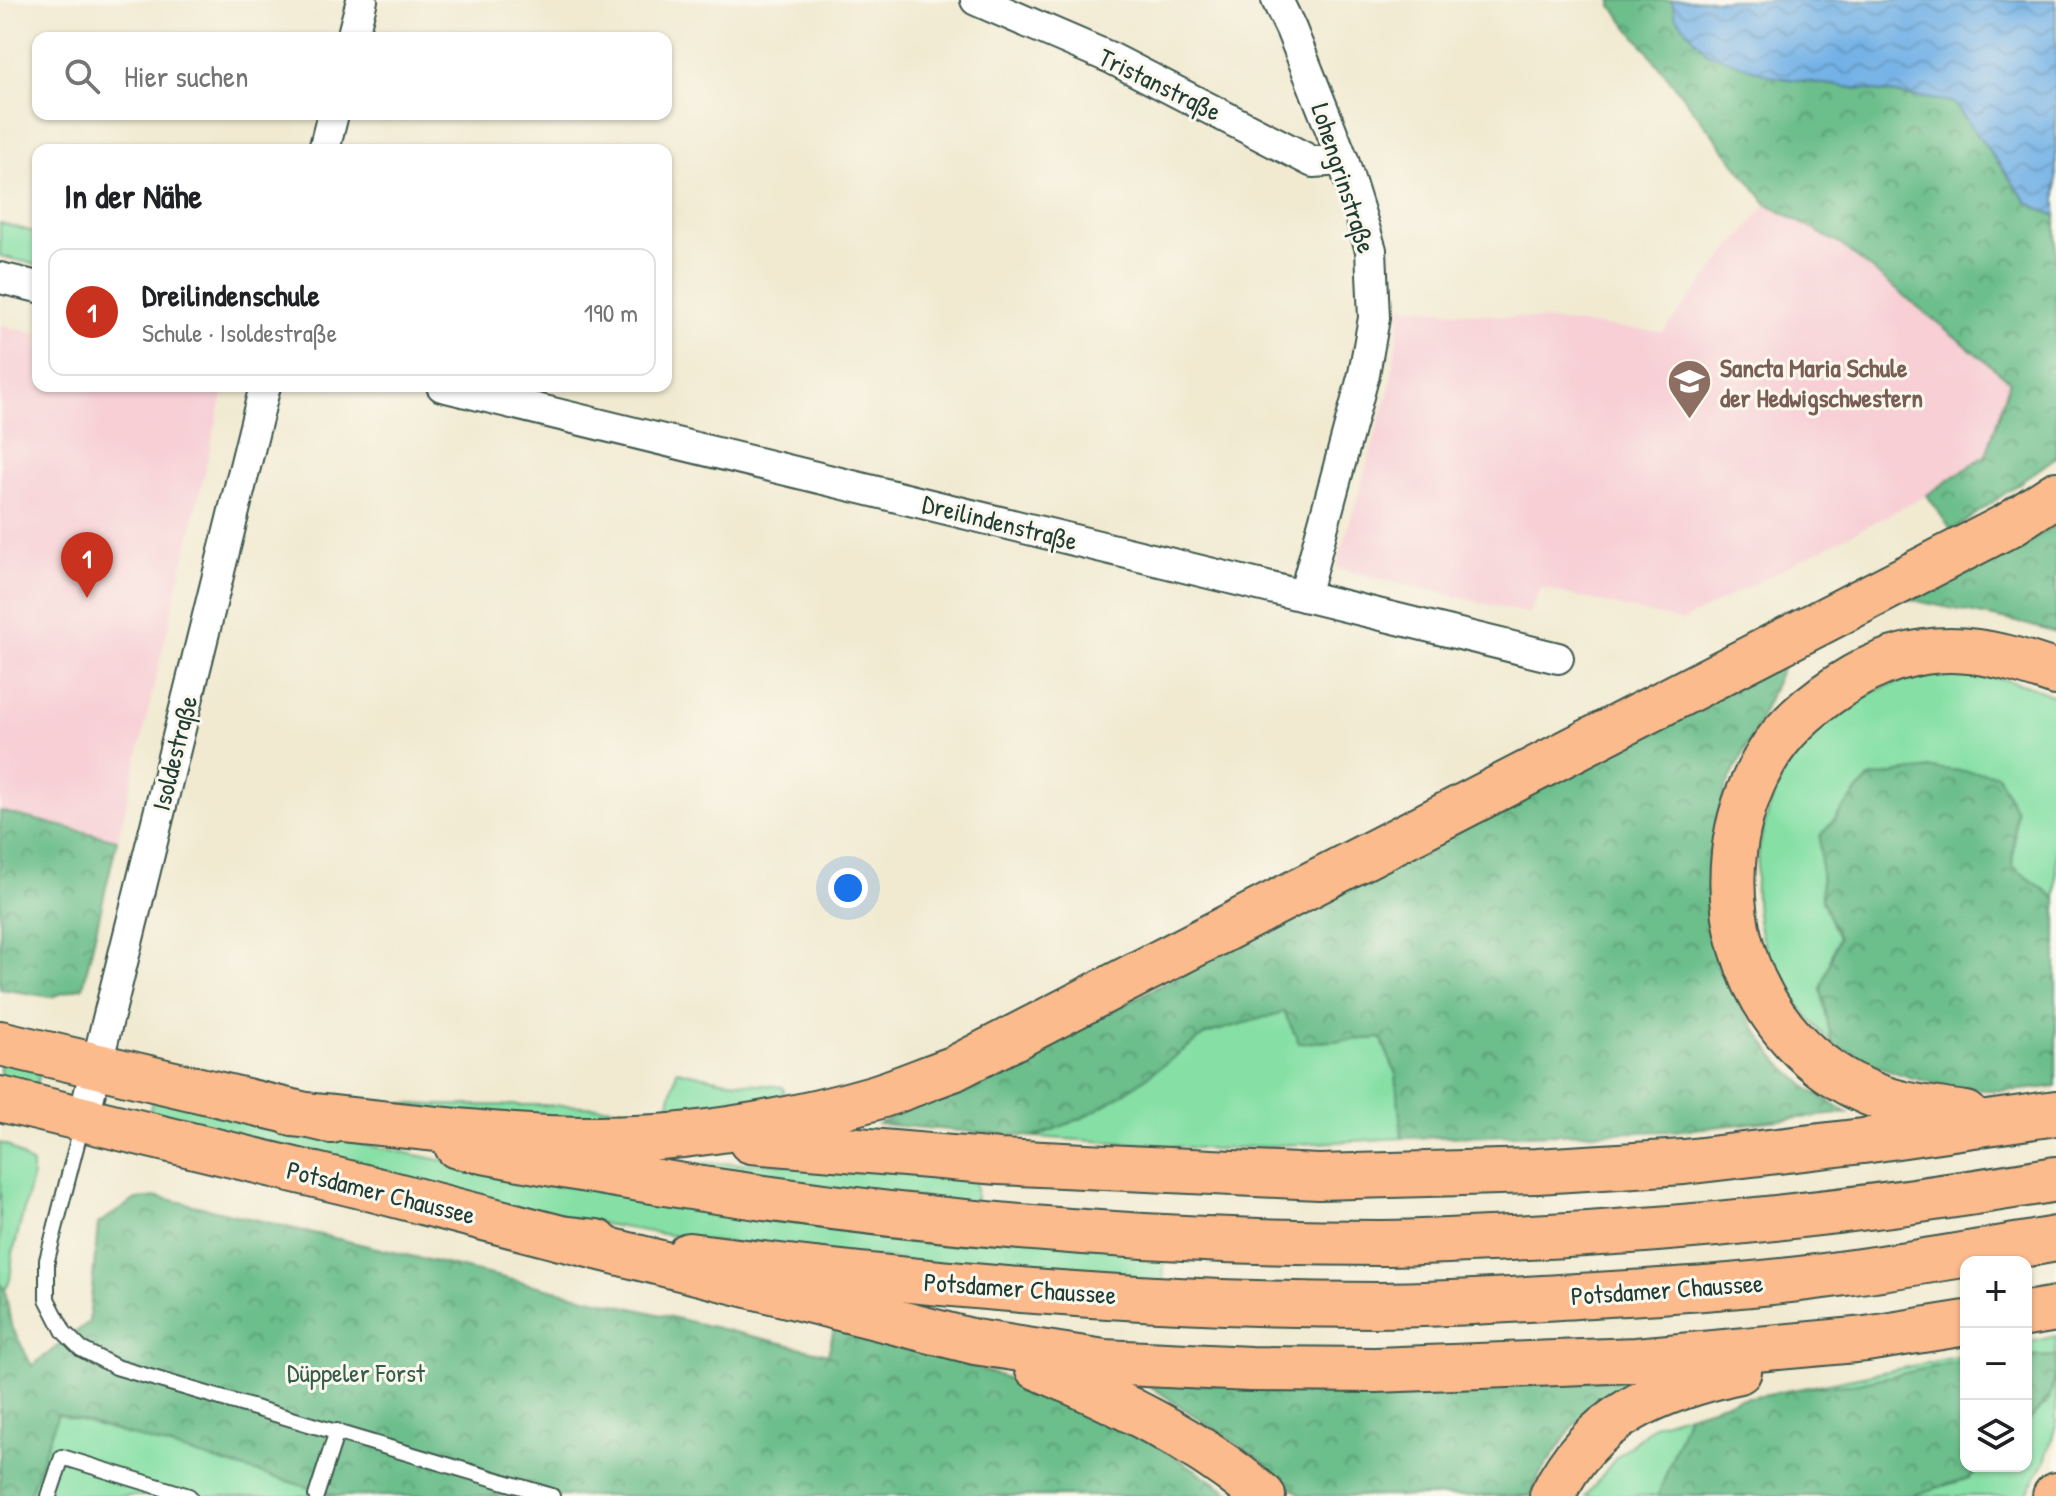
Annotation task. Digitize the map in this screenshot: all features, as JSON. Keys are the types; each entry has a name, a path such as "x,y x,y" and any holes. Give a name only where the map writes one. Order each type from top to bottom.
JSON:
{"main road":[{"path":"293,1114 592,1139 680,1135 776,1122 875,1098 953,1069 2009,525 2056,494"},
{"path":"2056,673 1982,652 1948,650 1915,653 1880,664 1843,684 1800,715 1764,761 1739,821 1732,881 1740,947 1766,1004 1802,1051 1827,1071 1861,1090 1934,1110 1987,1117 2056,1112"},
{"path":"0,1043 293,1114 593,1173 836,1209 975,1225 1121,1236 1382,1243 1638,1232 1932,1200 2056,1179"},
{"name":"Potsdamer Chaussee","path":"0,1099 561,1238 829,1273 1016,1290 1212,1302 1378,1305 1474,1302 1749,1284 1844,1273 2056,1239"},
{"path":"680,1135 999,1162 1319,1177 1537,1171 1684,1162 1863,1141 2056,1112"},
{"path":"561,1238 975,1342 1104,1362 1250,1369 1375,1370 1636,1360 1866,1339 1960,1324"},
{"path":"2032,1313 2056,1309"},
{"path":"1552,1496 1578,1453 1616,1418 1637,1405 1706,1379 1866,1339"},
{"path":"975,1342 1080,1385 1180,1435 1263,1496"}],"street":[{"path":"354,32 362,0"},
{"name":"Tristanstraße","path":"976,0 1111,58 1313,162 1343,160"},
{"name":"Lohengrinstraße","path":"1277,0 1343,160 1371,250 1374,318 1364,374 1304,596"},
{"path":"326,144 332,120"},
{"path":"0,278 32,286"},
{"name":"Isoldestraße","path":"83,1120 264,392"},
{"name":"Dreilindenstraße","path":"467,392 1558,658"}],"lane":[{"path":"83,1120 47,1260 47,1299 64,1332 81,1349 116,1367 552,1496"},
{"path":"316,1496 337,1431"},
{"path":"49,1496 62,1457 189,1496"}],"shaded area":[{"name":"Sancta Maria Schule der Hedwigschwestern","path":"1767,204 1840,244 2010,381 1986,455 1927,495 1682,621 1541,588 1529,614 1336,568 1390,387 1401,306 1663,332"},
{"path":"0,325 32,333 32,392 224,392 118,839 0,810"}],"green space":[{"path":"1612,0 1672,0 1676,16 1775,77 1953,102 2028,203 2056,216 2056,457 1952,531 1927,495 1986,455 2010,381 1840,244 1767,204 1612,6"},
{"path":"0,223 32,231 32,264 0,256"},
{"path":"2056,524 2056,633 1911,600 2010,553"},
{"path":"1784,663 1754,733 1726,787 1709,861 1711,933 1741,1007 1776,1059 1809,1089 1848,1113 1674,1131 1402,1138 1396,1074 1381,1038 1299,1043 1284,1012 1206,1034 1120,1096 1082,1118 1035,1137 878,1124 1111,1011"},
{"path":"1942,673 2000,679 2056,697 2056,898 2012,866 2016,811 1822,900 1838,938 1821,989 1832,1043 1791,994 1773,965 1762,938 1756,886 1763,830 1771,803 1797,754 1826,721 1872,692 1906,680"},
{"path":"1929,768 1997,774 2016,811 2012,866 2056,898 2056,1086 1998,1090 1940,1084 1884,1068 1832,1043 1821,989 1838,938 1822,900 1820,836 1869,778"},
{"path":"0,811 117,840 83,987 51,997 0,989"},
{"path":"1285,1011 1299,1043 1381,1038 1396,1074 1402,1138 1215,1149 1035,1137 1082,1118 1120,1096 1206,1034"},
{"path":"0,1058 41,1068 35,1093 0,1084"},
{"path":"677,1070 721,1080 783,1087 787,1105 665,1123 399,1109 336,1096 422,1104 608,1107 666,1115"},
{"path":"154,1095 489,1170 1165,1251 1163,1286 699,1240 511,1207 147,1120"},
{"path":"0,1143 9,1146 32,1165 10,1280 5,1290 0,1283"},
{"path":"668,1163 810,1164 976,1178 976,1203 852,1191"},
{"name":"Düppeler Forst","path":"159,1197 828,1354 834,1329 928,1354 1020,1382 1101,1414 1235,1496 338,1496 58,1414 29,1496 0,1496 0,1283 5,1290 11,1325 32,1366 89,1322 98,1224 136,1199"},
{"path":"2056,1336 2056,1356 2032,1357 2032,1342"},
{"path":"1960,1356 1960,1361 1849,1385 1809,1387"},
{"path":"2056,1356 2055,1378 2050,1394 2032,1417 2032,1400 2032,1357"},
{"path":"1960,1361 1960,1472 1976,1472 1969,1478 1910,1496 1658,1496 1688,1414 1738,1399 1809,1387 1849,1385"},
{"path":"2056,1377 2056,1425 2045,1461 2025,1496 1910,1496 1969,1478 1976,1472 2032,1472 2032,1417 2048,1402"},
{"path":"1636,1380 1575,1424 1540,1474 1531,1496 1302,1496 1261,1460 1147,1384"},
{"path":"57,1414 338,1496 29,1496"},
{"path":"1688,1414 1658,1496 1586,1496 1615,1459 1656,1424"}],"water":[{"path":"1672,0 2056,0 2056,216 2028,203 1953,102 1775,77 1707,53 1675,16"}],"place":[{"name":"Sancta Maria Schule der Hedwigschwestern","path":"1689,421"},
{"name":"Dreilindenschule","path":"87,598"}]}
